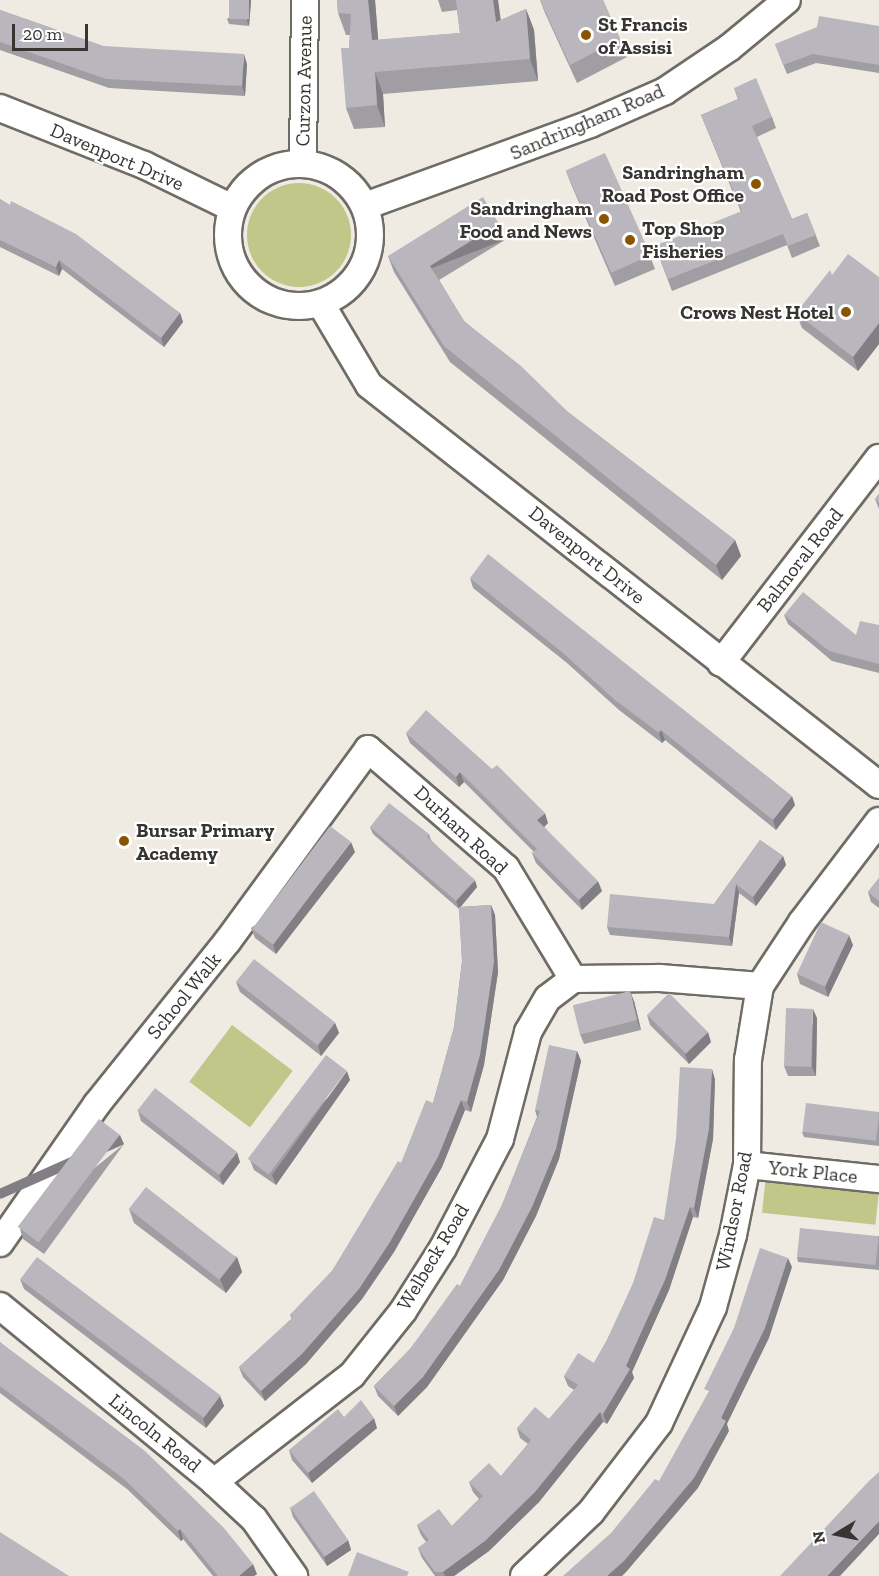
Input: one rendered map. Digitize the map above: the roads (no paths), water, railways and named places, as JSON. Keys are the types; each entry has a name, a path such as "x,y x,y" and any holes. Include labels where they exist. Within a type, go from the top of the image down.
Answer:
{"street":[{"name":"Curzon Avenue","path":"303,163 304,0"},
{"name":"Sandringham Road","path":"365,206 590,124 665,91 729,48 788,0"},
{"name":"Davenport Drive","path":"0,108 144,165 232,208"},
{"path":"303,163 340,176 365,206 371,229 369,253 359,275 342,293 321,304 298,307 276,303 255,292 240,275 230,254 228,231 232,208 244,189 261,174 281,165 303,163"},
{"name":"Davenport Drive","path":"321,304 369,385 721,663 879,784"},
{"name":"Balmoral Road","path":"721,663 879,458"},
{"name":"Durham Road","path":"368,749 506,868 573,979"},
{"name":"School Walk","path":"0,1243 97,1104 227,942 368,749"},
{"name":"Windsor Road","path":"524,1576 591,1512 659,1423 713,1306 747,1165 748,1060 760,987 802,922 879,821"},
{"path":"573,979 640,977 760,987"},
{"name":"Welbeck Road","path":"214,1482 352,1375 403,1311 443,1248 500,1139 528,1032 548,998 573,979"},
{"name":"York Place","path":"747,1165 879,1179"},
{"name":"Lincoln Road","path":"0,1306 214,1482 254,1519 294,1576"}],"place":[{"name":"St Francis of Assisi","path":"586,35"},
{"name":"Sandringham Road Post Office","path":"756,184"},
{"name":"Sandringham Food and News","path":"604,219"},
{"name":"Top Shop Fisheries","path":"630,240"},
{"name":"Crows Nest Hotel","path":"846,312"},
{"name":"Bursar Primary Academy","path":"124,841"}]}
